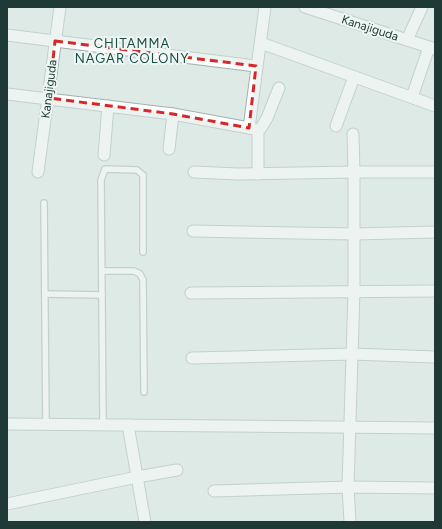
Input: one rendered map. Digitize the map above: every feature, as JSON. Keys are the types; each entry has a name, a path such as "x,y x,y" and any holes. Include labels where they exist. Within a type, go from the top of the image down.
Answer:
{"street":[{"name":"Kanajiguda","path":"38,172 60,7"},
{"path":"258,174 254,129 256,66 261,43 265,7"},
{"name":"Kanajiguda","path":"305,7 432,48"},
{"path":"407,40 422,7"},
{"path":"7,35 256,66"},
{"path":"261,43 435,106"},
{"path":"412,97 432,48"},
{"path":"336,126 354,77"},
{"path":"7,94 173,114 254,129 261,128 267,118 279,88"},
{"path":"104,154 108,106"},
{"path":"169,149 173,114"},
{"path":"350,522 348,487 354,291 353,134"},
{"path":"194,172 258,174 435,172"},
{"path":"194,231 354,234 435,232"},
{"path":"191,293 435,291"},
{"path":"192,358 352,354 435,358"},
{"path":"7,424 350,426 435,428"},
{"path":"128,425 145,522"},
{"path":"7,504 177,470"},
{"path":"214,491 348,487 435,488"}],"lane":[{"path":"103,425 101,180 105,169 137,170 143,175 143,252"},
{"path":"44,202 46,425"},
{"path":"102,271 134,271 140,274 143,280 144,392"},
{"path":"45,294 102,295"}],"highlighted area":[{"path":"55,41 256,66 249,128 173,114 49,98"}],"district":[{"name":"CHITAMMA NAGAR COLONY","path":"132,50"}]}
